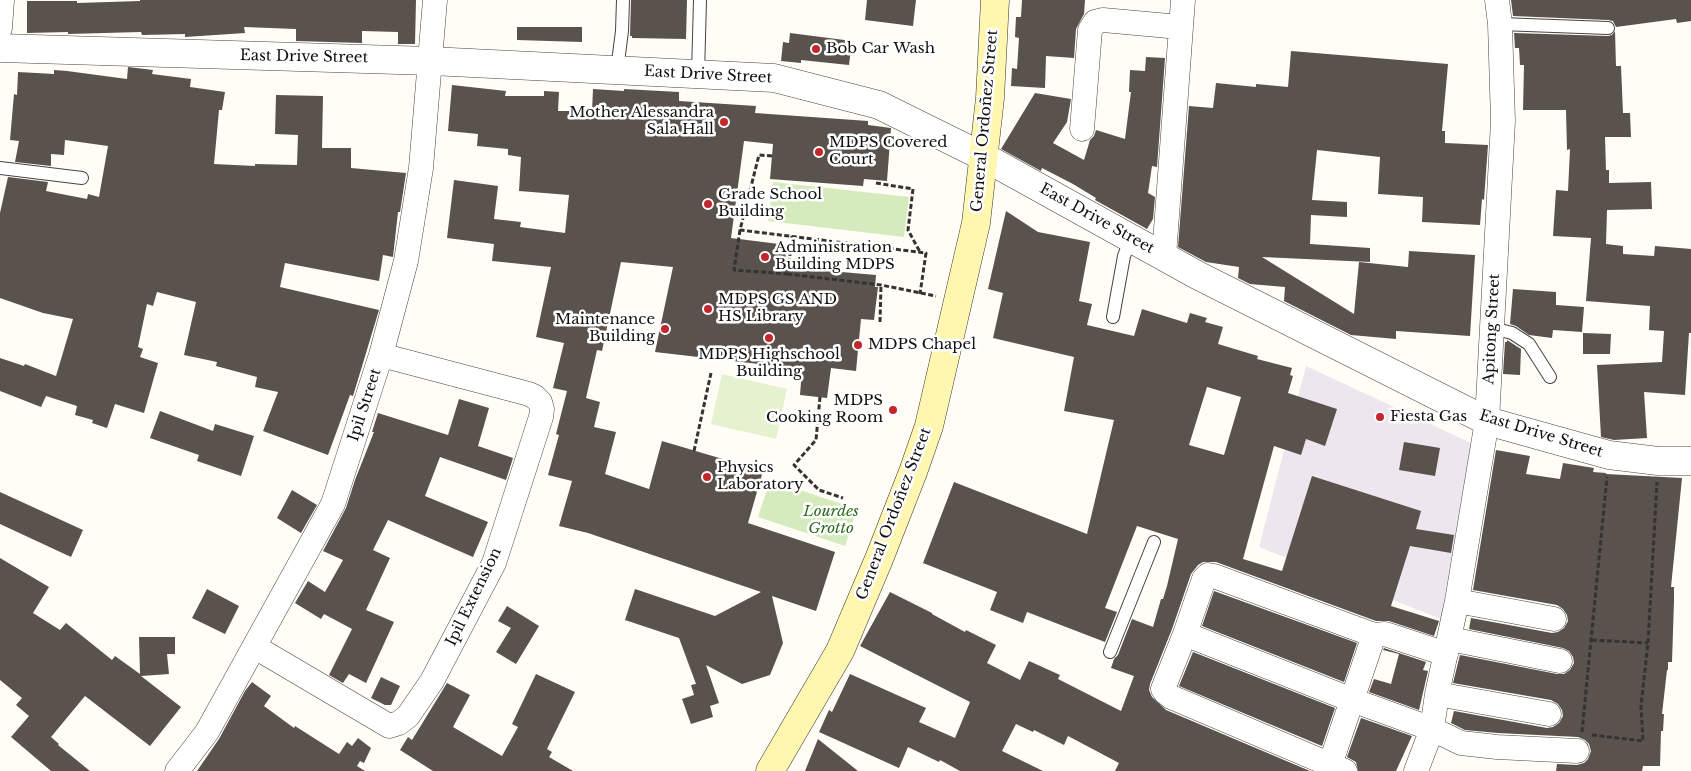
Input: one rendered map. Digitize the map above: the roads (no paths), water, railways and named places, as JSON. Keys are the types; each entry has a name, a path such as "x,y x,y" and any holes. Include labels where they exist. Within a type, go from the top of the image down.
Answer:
{"main road":[{"name":"General Ordoñez Street","path":"770,771 840,651 879,559 929,426 974,232 990,98 995,0"}],"street":[{"path":"0,28 2,0"},
{"name":"Ipil Street","path":"177,771 207,732 333,504 381,355 406,261 421,168 435,0"},
{"path":"1164,256 1182,0"},
{"name":"Apitong Street","path":"1416,771 1432,729 1437,694 1457,602 1487,421 1503,121 1500,24 1497,0"},
{"path":"1082,129 1090,30 1095,22 1103,20 1180,27"},
{"name":"East Drive Street","path":"0,48 431,61 774,78 879,105 984,157 1197,275 1487,421 1609,454 1658,461 1691,461"},
{"name":"Ipil Extension","path":"255,647 389,726 399,723 408,716 432,681 494,564 541,417 542,409 540,402 529,394 381,355"},
{"path":"1374,636 1352,700 1338,768 1171,697 1166,694 1164,689 1204,579 1208,575 1374,636 1385,634 1448,646 1560,661"},
{"path":"1457,602 1554,619"},
{"path":"1185,634 1352,700 1432,729 1461,743 1497,747 1579,742"},
{"path":"1437,694 1549,714"}],"lane":[{"path":"617,70 622,31 622,0"},
{"path":"698,74 700,0"},
{"path":"1500,24 1608,28"},
{"path":"0,168 82,178"},
{"path":"1114,317 1124,256 1131,238"},
{"path":"1492,328 1512,334 1529,344 1550,377"},
{"path":"1110,652 1154,542"}],"place":[{"name":"Bob Car Wash","path":"816,49"},
{"name":"Mother Alessandra Sala Hall","path":"724,122"},
{"name":"MDPS Covered Court","path":"819,152"},
{"name":"Grade School Building","path":"708,204"},
{"name":"Administration Building MDPS","path":"765,257"},
{"name":"MDPS GS AND HS Library","path":"708,309"},
{"name":"Maintenance Building","path":"665,329"},
{"name":"MDPS Highschool Building","path":"769,338"},
{"name":"MDPS Chapel","path":"858,345"},
{"name":"MDPS Cooking Room","path":"893,410"},
{"name":"Fiesta Gas","path":"1380,417"},
{"name":"Physics Laboratory","path":"707,477"}],"park label":[{"name":"Lourdes Grotto","path":"831,520"}]}
